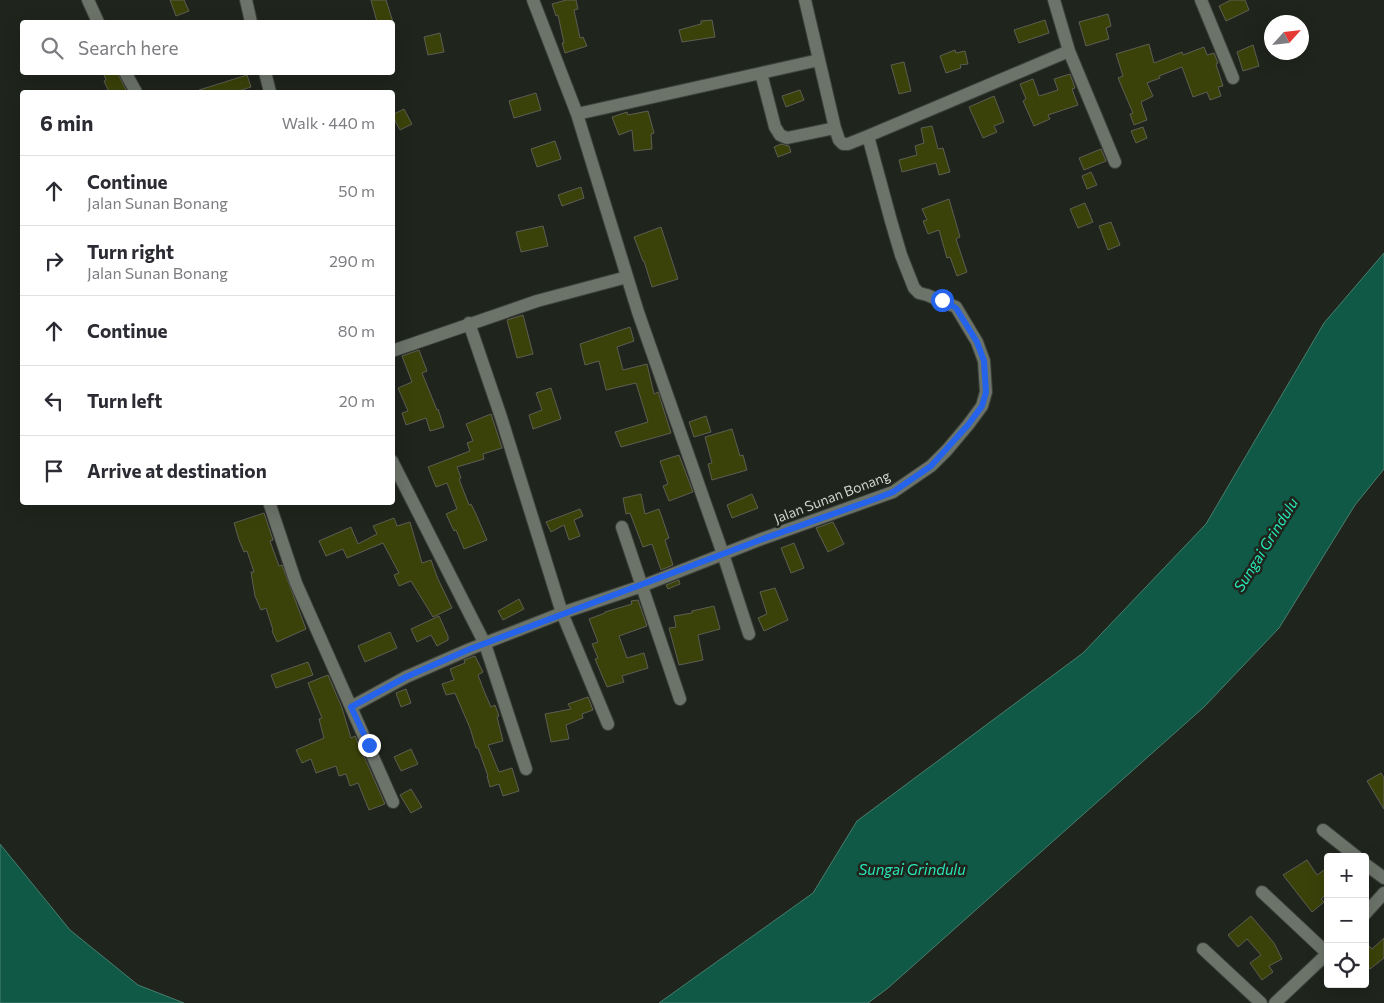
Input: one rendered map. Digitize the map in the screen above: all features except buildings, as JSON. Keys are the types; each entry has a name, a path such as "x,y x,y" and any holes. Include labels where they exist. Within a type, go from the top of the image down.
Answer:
{"street":[{"path":"88,0 97,20"},
{"path":"246,0 251,20"},
{"path":"533,0 577,114 627,277 749,634"},
{"path":"805,0 835,128 839,140 843,144 848,144 868,136 1069,51"},
{"path":"1201,0 1233,78"},
{"path":"1057,1 1069,51 1115,162"},
{"path":"577,114 819,60"},
{"path":"761,73 775,127 780,135 787,138 835,128"},
{"path":"127,75 135,90"},
{"path":"266,75 270,90"},
{"name":"Jalan Sunan Bonang","path":"351,707 406,677 562,613 642,586 723,554 893,492 931,466 968,425 982,406 986,392 984,361 977,342 956,308 919,293 914,288 890,221 868,136"},
{"path":"395,350 537,301 627,277"},
{"path":"469,323 502,416 562,613 608,724"},
{"path":"395,467 485,644 526,769"},
{"path":"269,505 296,583 393,802"},
{"path":"622,528 680,699"},
{"path":"1323,830 1352,853"},
{"path":"1369,867 1384,878"},
{"path":"1262,892 1324,949"},
{"path":"1369,909 1384,892"},
{"path":"1203,948 1261,1003"},
{"path":"1275,1003 1324,957"}],"water":[{"name":"Sungai Grindulu","path":"1384,253 1384,469 1355,505 1279,628 1204,707 888,988 868,1003 659,1003 813,893 857,821 1083,653 1206,524 1324,323"},
{"path":"0,844 70,930 138,985 184,1003 0,1003"}],"route":[{"path":"369,745 351,707 406,677 470,649 562,613 642,586 760,540 893,492 931,466 968,425 982,406 986,392 984,361 977,342 956,308 942,300"}]}
